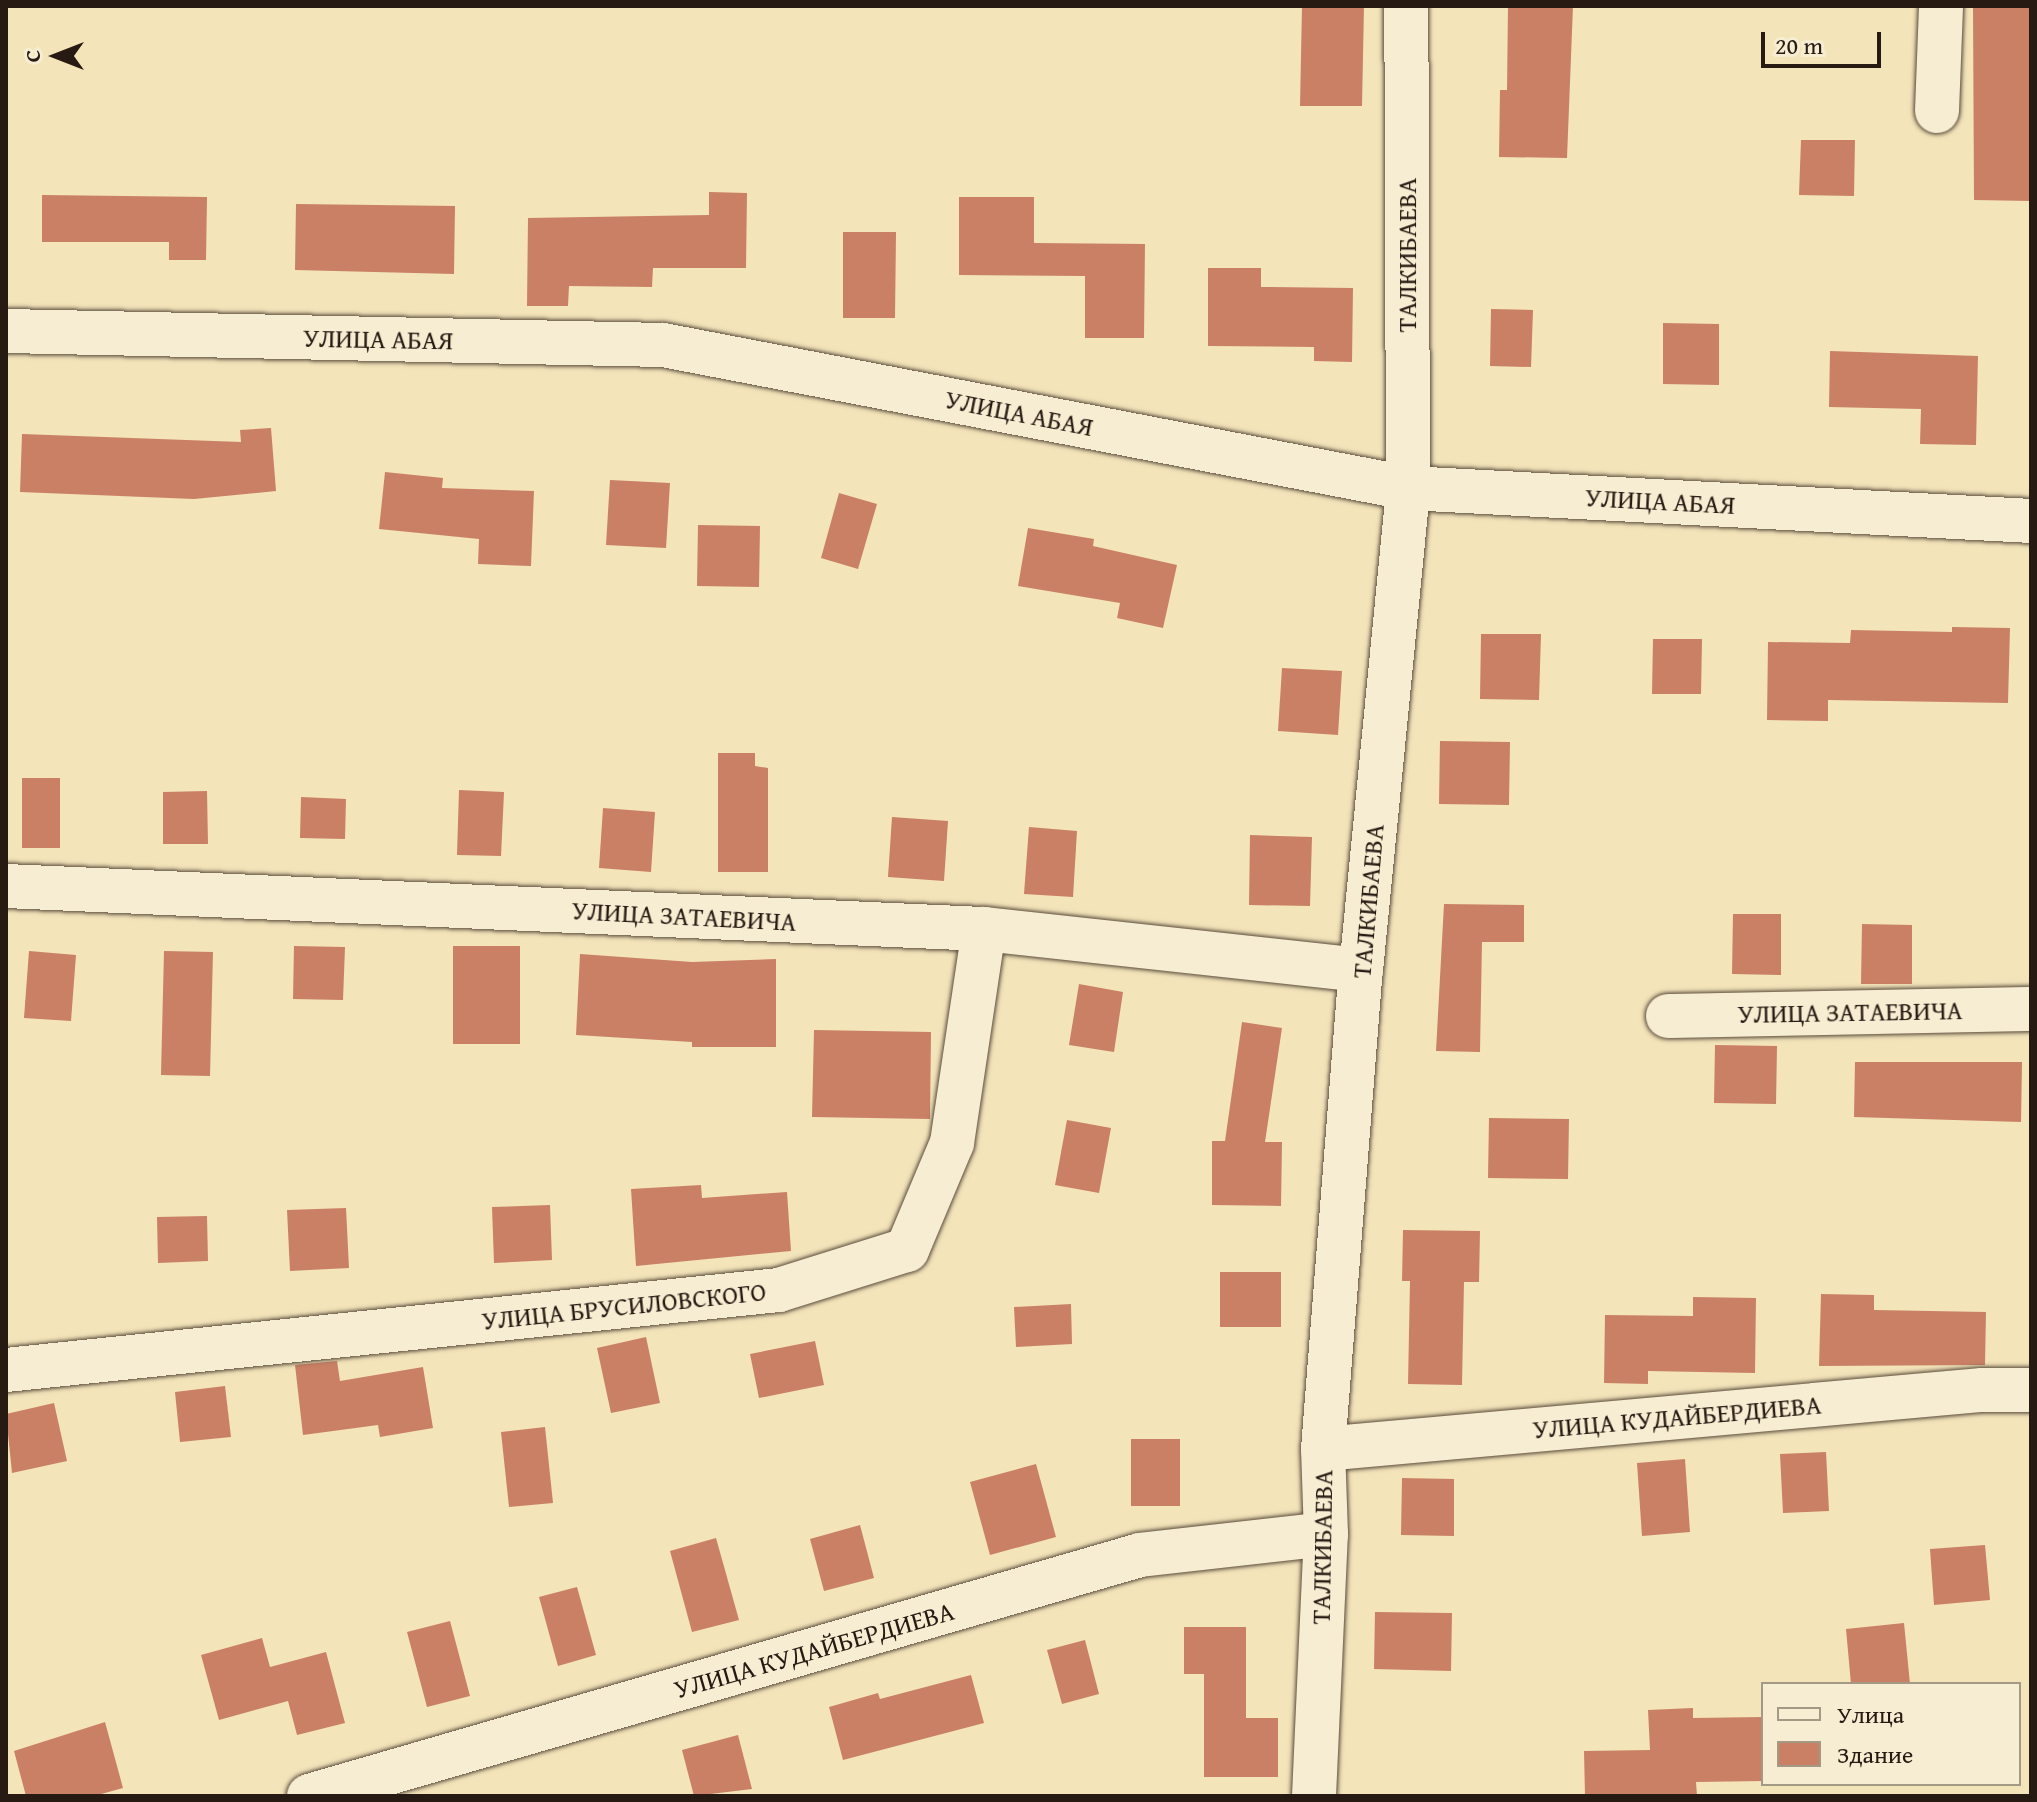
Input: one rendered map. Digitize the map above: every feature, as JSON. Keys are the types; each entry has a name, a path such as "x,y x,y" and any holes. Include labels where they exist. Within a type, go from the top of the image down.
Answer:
{"street":[{"name":"ТАЛКИБАЕВА","path":"1314,1796 1326,1534 1323,1449 1361,970 1408,488 1406,6"},
{"path":"1937,111 1941,6"},
{"name":"УЛИЦА АБАЯ","path":"6,331 663,345 1408,488 2031,521"},
{"name":"УЛИЦА ЗАТАЕВИЧА","path":"6,886 984,929 1361,970"},
{"name":"УЛИЦА БРУСИЛОВСКОГО","path":"6,1370 779,1290 907,1250 952,1143 984,929"},
{"name":"УЛИЦА ЗАТАЕВИЧА","path":"1668,1016 2031,1009"},
{"name":"УЛИЦА КУДАЙБЕРДИЕВА","path":"1323,1449 1982,1390 2031,1390"},
{"name":"УЛИЦА КУДАЙБЕРДИЕВА","path":"309,1796 1140,1555 1326,1534"}],"building":[{"path":"1302,6 1364,6 1362,106 1300,106"},
{"path":"1508,6 1573,6 1567,158 1499,157 1500,90 1507,90"},
{"path":"1973,6 2030,6 2030,201 1974,200"},
{"path":"1801,140 1855,140 1854,196 1799,195"},
{"path":"709,192 747,193 746,268 653,268 652,287 569,286 568,306 527,306 528,218 709,215"},
{"path":"42,195 207,197 206,260 169,260 169,242 42,242"},
{"path":"959,197 1034,197 1034,243 1145,244 1144,338 1085,338 1085,276 959,275"},
{"path":"296,204 455,206 454,274 295,270"},
{"path":"843,232 896,232 895,318 843,318"},
{"path":"1208,268 1261,268 1261,287 1353,288 1352,362 1314,361 1314,347 1208,346"},
{"path":"1491,309 1533,310 1531,367 1490,366"},
{"path":"1663,323 1719,324 1719,385 1663,384"},
{"path":"1830,351 1978,356 1976,445 1920,444 1921,409 1829,407"},
{"path":"271,428 276,491 194,499 20,492 22,434 241,442 240,430"},
{"path":"385,472 443,478 442,488 534,491 531,566 478,564 479,539 379,529"},
{"path":"610,480 670,483 666,548 606,545"},
{"path":"839,493 877,504 858,569 821,558"},
{"path":"698,525 760,526 759,587 697,586"},
{"path":"1028,528 1094,539 1093,546 1177,565 1163,628 1117,618 1120,603 1018,586"},
{"path":"1952,627 2010,628 2008,703 1828,700 1828,721 1767,720 1768,642 1850,643 1851,630 1952,632"},
{"path":"1481,634 1541,634 1539,700 1480,699"},
{"path":"1653,639 1702,639 1701,694 1652,694"},
{"path":"1282,668 1342,671 1338,735 1278,731"},
{"path":"1440,741 1510,742 1509,805 1439,804"},
{"path":"718,753 755,753 755,766 768,768 768,872 718,872"},
{"path":"22,778 60,778 60,848 22,848"},
{"path":"459,790 504,792 501,856 457,855"},
{"path":"207,791 208,844 163,844 163,792"},
{"path":"301,797 346,799 345,839 300,838"},
{"path":"603,808 655,812 651,872 599,868"},
{"path":"892,817 948,821 944,881 888,877"},
{"path":"1029,827 1077,831 1073,897 1024,894"},
{"path":"1250,835 1312,837 1310,906 1249,905"},
{"path":"1444,904 1524,905 1524,942 1482,942 1480,1052 1436,1051"},
{"path":"1733,914 1781,914 1781,975 1732,974"},
{"path":"1862,924 1912,925 1912,984 1861,984"},
{"path":"294,946 345,947 343,1000 293,999"},
{"path":"453,946 520,946 520,1044 453,1044"},
{"path":"29,951 76,955 71,1021 24,1018"},
{"path":"164,951 213,952 210,1076 161,1075"},
{"path":"580,954 692,962 776,959 776,1047 692,1047 692,1042 576,1035"},
{"path":"1079,984 1123,992 1114,1052 1069,1045"},
{"path":"1242,1022 1282,1028 1265,1142 1282,1142 1281,1206 1212,1205 1212,1141 1225,1141"},
{"path":"814,1030 931,1032 930,1119 812,1117"},
{"path":"1715,1045 1777,1046 1776,1104 1714,1103"},
{"path":"1855,1062 2022,1062 2021,1122 1854,1117"},
{"path":"1489,1118 1569,1119 1568,1179 1488,1178"},
{"path":"1067,1120 1111,1128 1099,1193 1055,1185"},
{"path":"701,1185 702,1198 787,1192 791,1251 636,1266 631,1189"},
{"path":"550,1205 552,1260 494,1263 492,1207"},
{"path":"346,1208 349,1268 290,1271 287,1210"},
{"path":"207,1216 208,1261 158,1263 157,1217"},
{"path":"1403,1230 1480,1231 1479,1282 1464,1282 1462,1385 1408,1384 1410,1281 1402,1281"},
{"path":"1220,1272 1281,1272 1281,1327 1220,1327"},
{"path":"1821,1294 1874,1295 1874,1310 1986,1312 1985,1365 1819,1366"},
{"path":"1693,1297 1756,1298 1755,1373 1648,1371 1648,1384 1604,1383 1605,1315 1693,1316"},
{"path":"1071,1304 1072,1344 1016,1347 1014,1307"},
{"path":"646,1337 660,1403 611,1413 597,1348"},
{"path":"815,1341 824,1385 759,1398 750,1354"},
{"path":"337,1361 340,1381 423,1367 433,1428 380,1437 378,1425 303,1435 295,1365"},
{"path":"225,1386 231,1437 180,1442 175,1392"},
{"path":"54,1403 67,1461 12,1473 6,1414"},
{"path":"545,1427 553,1503 509,1507 501,1432"},
{"path":"1131,1439 1180,1439 1180,1506 1131,1506"},
{"path":"1826,1452 1829,1511 1783,1513 1780,1454"},
{"path":"1685,1459 1690,1532 1642,1536 1637,1463"},
{"path":"1036,1464 1056,1537 990,1555 970,1482"},
{"path":"1402,1478 1454,1479 1454,1536 1401,1535"},
{"path":"860,1525 874,1578 824,1591 810,1539"},
{"path":"716,1538 739,1620 692,1632 670,1551"},
{"path":"1985,1545 1990,1600 1934,1605 1930,1549"},
{"path":"577,1587 596,1655 558,1666 539,1597"},
{"path":"1375,1612 1452,1613 1451,1671 1374,1669"},
{"path":"450,1621 470,1696 427,1707 407,1632"},
{"path":"1904,1623 1910,1682 1851,1682 1846,1629"},
{"path":"1184,1627 1246,1627 1246,1718 1278,1718 1278,1777 1204,1777 1204,1674 1184,1674"},
{"path":"262,1638 270,1667 326,1652 345,1723 297,1735 288,1701 219,1720 201,1655"},
{"path":"1085,1640 1099,1694 1062,1704 1047,1650"},
{"path":"971,1675 984,1723 843,1760 829,1707 878,1693 880,1699"},
{"path":"1693,1708 1693,1718 1761,1717 1761,1781 1696,1782 1697,1796 1585,1796 1584,1751 1650,1750 1648,1710"},
{"path":"105,1722 123,1788 94,1796 26,1796 14,1751"},
{"path":"738,1735 752,1789 694,1796 682,1750"}]}
